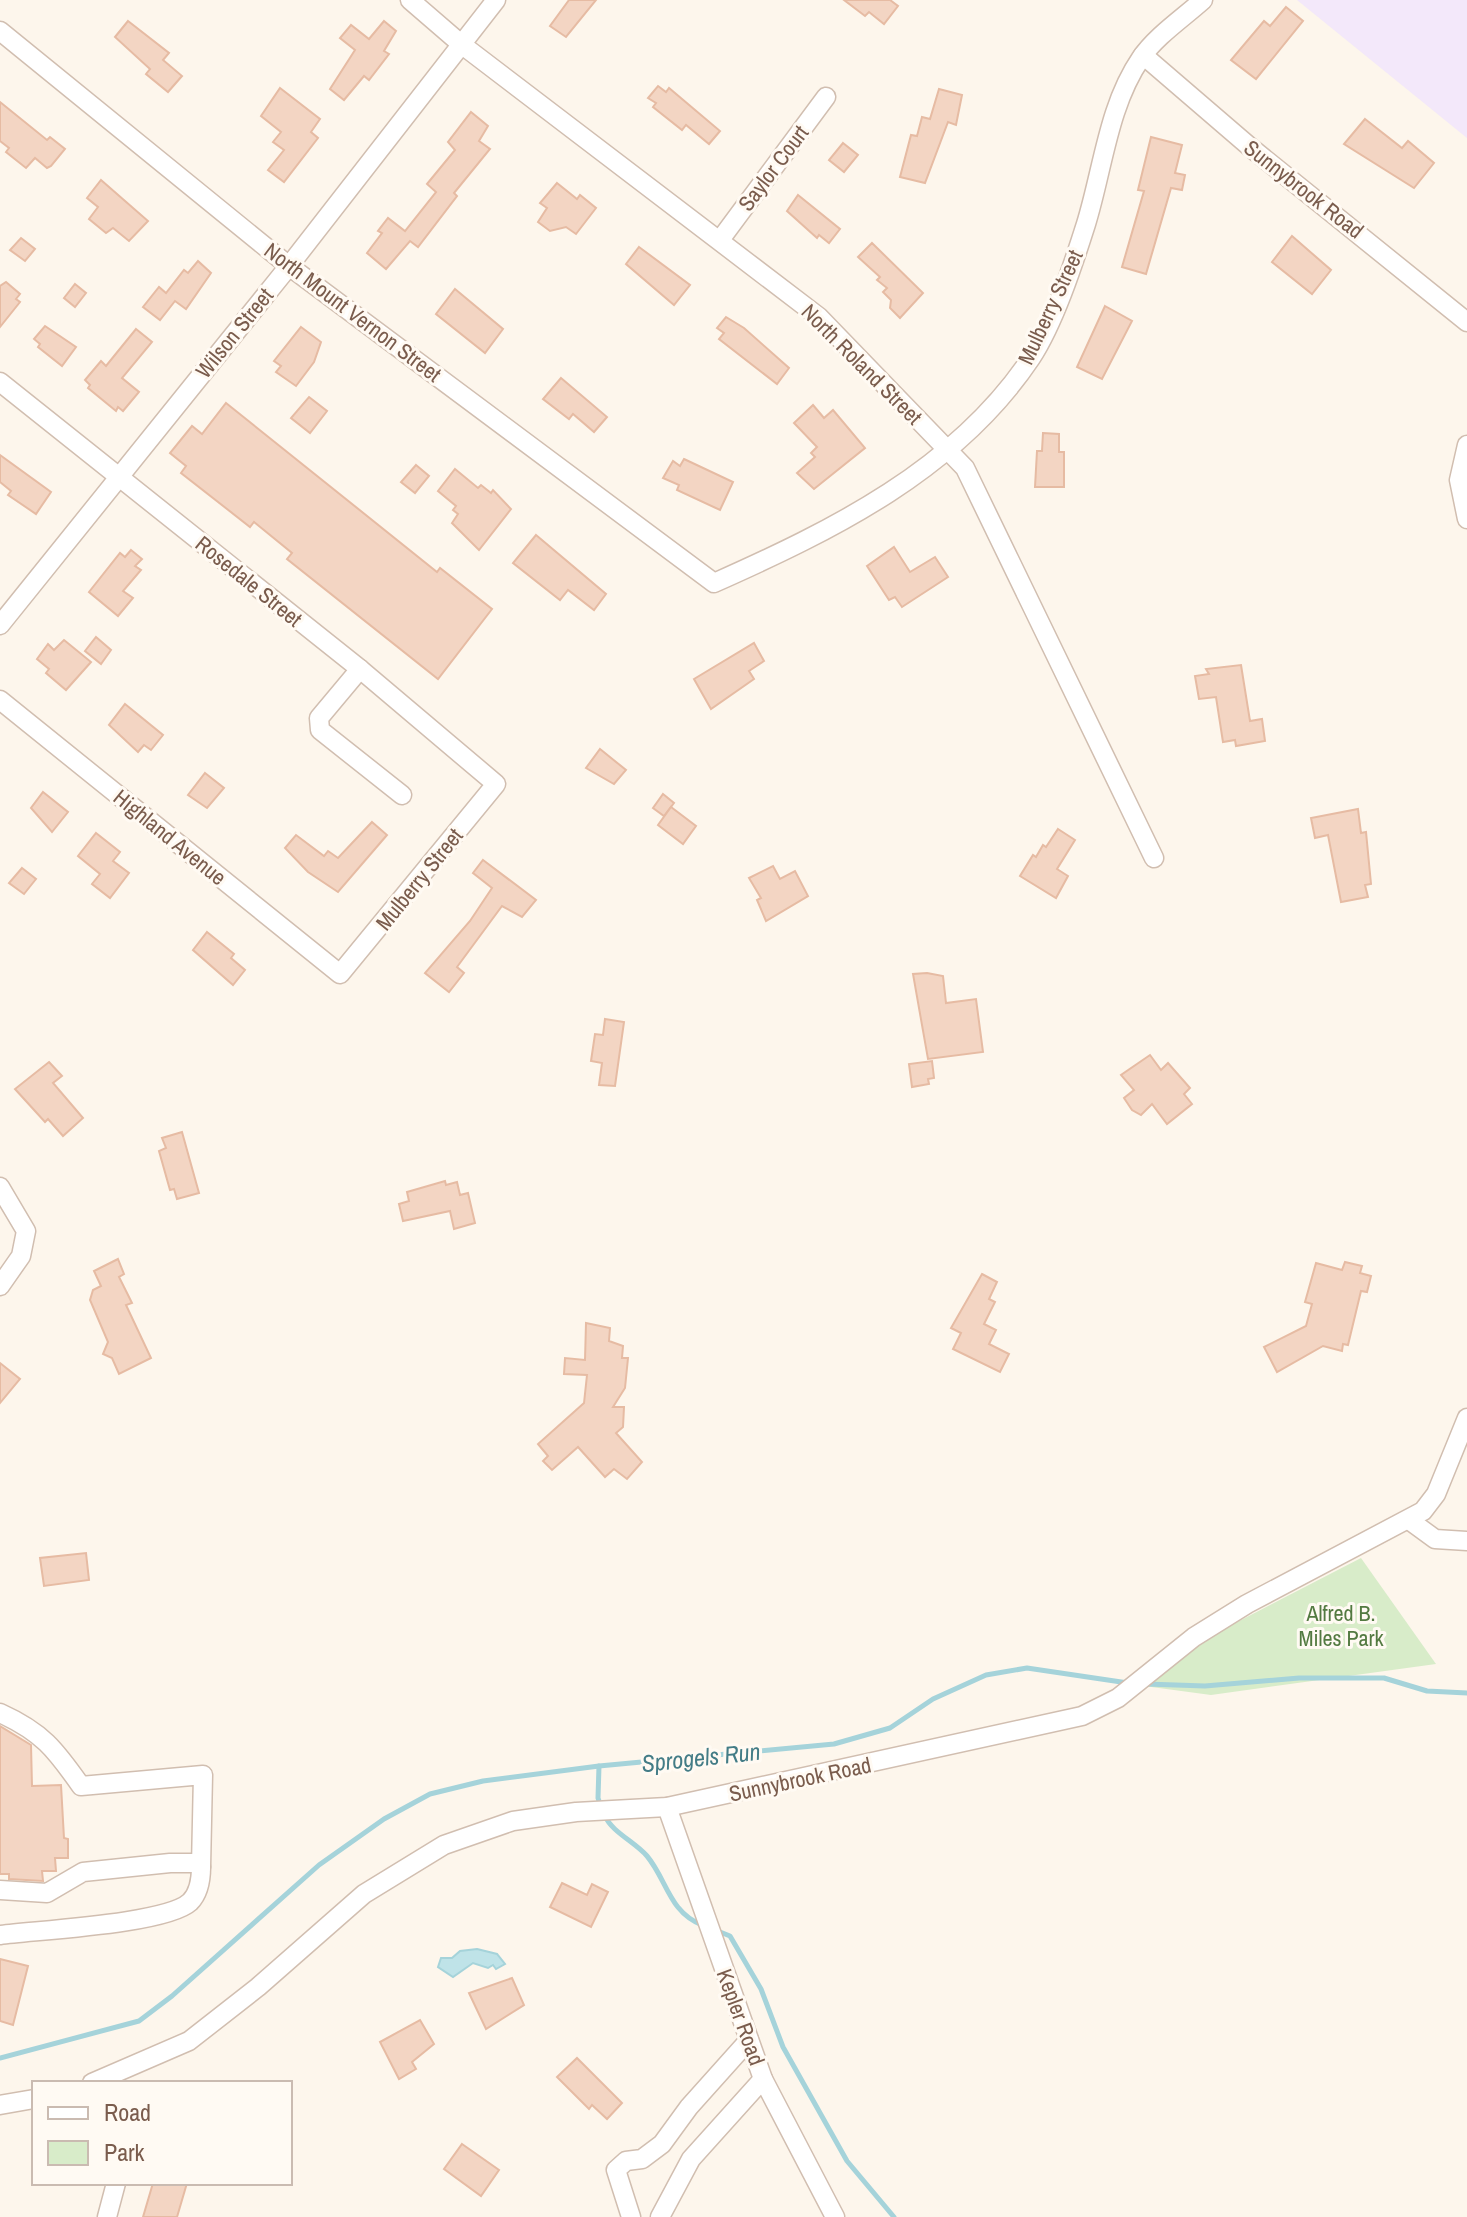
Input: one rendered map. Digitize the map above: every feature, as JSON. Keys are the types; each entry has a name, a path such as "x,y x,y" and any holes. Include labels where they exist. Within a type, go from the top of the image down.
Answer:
{"street":[{"name":"North Roland Street","path":"410,0 461,44 819,317 965,468 1154,858"},
{"name":"Wilson Street","path":"0,625 289,266 496,0"},
{"name":"Mulberry Street","path":"714,583 831,530 896,490 999,400 1032,356 1086,225 1122,90 1143,55 1203,0"},
{"name":"North Mount Vernon Street","path":"0,31 289,266 714,583"},
{"name":"Sunnybrook Road","path":"1143,55 1250,147 1467,322"},
{"name":"Saylor Court","path":"720,240 826,97"},
{"name":"Rosedale Street","path":"0,382 360,669 496,784"},
{"path":"1467,445 1459,480 1467,519"},
{"path":"360,669 319,718 320,730 402,795"},
{"name":"Highland Avenue","path":"0,700 340,974"},
{"name":"Mulberry Street","path":"340,974 496,784"},
{"path":"0,1187 26,1231 21,1256 0,1286"},
{"name":"Sunnybrook Road","path":"97,2081 189,2041 258,1987 364,1894 444,1845 513,1821 667,1807 1091,1713 1118,1698 1194,1637 1260,1597 1409,1520 1427,1507 1436,1494 1467,1418"},
{"path":"1409,1520 1435,1539 1467,1541"},
{"path":"0,1713 33,1728 56,1749 81,1786 203,1775 201,1880 192,1900 172,1912 0,1935"},
{"name":"Kepler Road","path":"667,1807 763,2079 835,2217"},
{"path":"0,1890 39,1893 60,1887 83,1872 170,1863 195,1863 201,1867"},
{"path":"39,1893 41,1930"},
{"path":"631,2217 616,2170 626,2161 642,2159 662,2144 689,2107 749,2040"},
{"path":"660,2217 691,2159 763,2079"},
{"path":"0,2105 32,2099"},
{"path":"107,2217 115,2185"}],"shaded area":[{"path":"1297,0 1467,0 1467,138"}],"green space":[{"name":"Alfred B. Miles Park","path":"1361,1558 1436,1664 1211,1695 1144,1686 1218,1632"}],"water":[{"path":"477,1949 497,1954 505,1964 496,1969 493,1965 488,1968 473,1963 453,1977 438,1967 441,1958 452,1958 460,1951"}],"building":[{"path":"569,0 596,0 566,37 550,26"},
{"path":"844,0 890,0 898,6 884,24 869,12 865,16"},
{"path":"1286,7 1303,21 1256,79 1231,60 1264,21 1270,26"},
{"path":"128,21 169,53 163,60 182,76 168,92 146,74 150,69 115,37"},
{"path":"384,21 396,31 384,51 389,54 369,80 364,76 344,100 330,89 355,50 340,38 351,25 369,39"},
{"path":"658,86 666,92 669,88 720,131 709,144 686,125 682,130 653,107 656,103 648,98"},
{"path":"280,88 320,119 311,132 318,138 284,182 268,170 284,150 273,142 281,132 261,116"},
{"path":"939,89 962,95 956,125 948,122 925,183 900,177 911,135 917,136 922,117 930,119"},
{"path":"0,102 47,140 50,137 65,149 51,166 47,168 35,158 26,168 6,152 9,148 0,141"},
{"path":"471,112 488,126 479,141 490,149 454,193 457,196 418,247 410,241 386,269 367,253 382,233 378,231 388,218 405,231 436,192 427,184 455,150 448,142"},
{"path":"1365,119 1402,148 1408,141 1434,163 1414,188 1344,144"},
{"path":"1151,137 1182,145 1175,173 1185,175 1182,190 1171,188 1146,274 1122,267 1144,191 1138,190"},
{"path":"843,143 858,155 844,172 829,160"},
{"path":"101,180 148,221 129,241 113,228 106,233 89,219 98,207 87,198"},
{"path":"557,183 577,199 580,195 596,208 576,234 566,227 550,231 538,222 547,208 540,203"},
{"path":"798,195 840,229 829,243 819,235 817,238 787,211"},
{"path":"1292,236 1331,270 1312,294 1272,262"},
{"path":"21,238 35,249 25,261 10,250"},
{"path":"872,243 923,293 900,318 890,308 891,300 883,292 887,288 877,280 880,277 858,257"},
{"path":"639,247 690,285 674,305 626,264"},
{"path":"198,261 211,273 186,309 175,301 160,320 143,307 159,287 166,293 184,270 188,273"},
{"path":"6,282 20,294 16,299 20,302 0,327 0,286"},
{"path":"75,284 86,293 75,307 64,298"},
{"path":"455,289 503,329 485,353 436,314"},
{"path":"1105,306 1132,321 1102,379 1077,367"},
{"path":"726,317 744,328 789,368 777,384 719,339 724,333 717,328"},
{"path":"45,326 76,347 62,366 38,347 40,344 34,339"},
{"path":"301,327 321,342 314,362 296,386 276,372 281,366 274,361"},
{"path":"136,329 152,342 122,378 139,392 123,411 118,407 116,411 88,388 90,385 85,380 101,361 106,366"},
{"path":"561,378 607,417 594,432 573,414 569,419 543,399"},
{"path":"309,397 327,411 310,433 291,418"},
{"path":"226,403 437,572 440,568 492,609 438,679 287,559 292,553 254,522 250,527 181,473 186,466 170,453 192,426 202,434"},
{"path":"813,405 824,418 833,410 865,448 814,489 797,473 815,457 811,453 817,447 794,423"},
{"path":"1043,433 1059,434 1059,452 1064,452 1064,487 1035,487 1037,451 1042,451"},
{"path":"0,455 51,492 36,514 8,495 11,491 0,482"},
{"path":"684,459 733,482 720,510 677,490 679,485 663,478 673,461 680,466"},
{"path":"416,465 429,476 415,493 401,482"},
{"path":"455,469 478,488 481,485 491,493 493,490 511,509 479,550 452,523 458,514 453,510 456,506 438,491"},
{"path":"536,535 606,594 594,610 568,590 560,600 513,563"},
{"path":"894,547 910,572 935,557 948,577 902,607 895,597 889,600 867,566"},
{"path":"131,550 142,559 135,566 141,570 123,591 133,598 118,616 89,592 120,553 125,557"},
{"path":"96,637 111,650 101,664 85,651"},
{"path":"64,640 91,662 66,690 46,673 49,669 37,659 48,644 54,650"},
{"path":"754,643 764,661 749,671 754,679 711,709 694,679"},
{"path":"1241,665 1250,721 1262,719 1265,741 1236,746 1235,740 1223,742 1216,697 1199,699 1195,676 1209,674 1206,669"},
{"path":"125,704 163,735 151,750 144,745 138,752 109,725"},
{"path":"600,749 626,770 614,784 586,768"},
{"path":"205,773 224,788 207,808 188,795"},
{"path":"43,792 68,812 52,832 31,808"},
{"path":"663,794 674,803 664,816 653,808"},
{"path":"671,807 696,826 683,844 658,825"},
{"path":"1358,809 1361,833 1366,832 1371,884 1365,885 1368,897 1341,902 1328,835 1315,838 1311,818"},
{"path":"372,822 387,835 338,892 308,872 285,848 296,835 324,856 328,851 338,858"},
{"path":"1058,829 1075,840 1057,869 1068,876 1056,898 1020,876 1033,855 1036,857 1043,845 1046,847"},
{"path":"96,833 120,852 113,861 129,873 110,898 92,884 100,874 78,856"},
{"path":"483,860 536,900 522,917 502,906 457,967 464,973 449,992 425,973 470,921 492,888 473,873"},
{"path":"773,866 780,879 795,871 808,896 766,921 757,900 761,898 749,878"},
{"path":"22,868 36,879 24,894 9,883"},
{"path":"207,932 234,954 231,958 245,970 233,985 193,950"},
{"path":"913,974 943,976 946,1003 976,999 983,1052 928,1059"},
{"path":"605,1019 624,1022 615,1086 599,1085 602,1063 591,1061 595,1034 603,1035"},
{"path":"1150,1055 1161,1070 1168,1063 1190,1088 1184,1094 1192,1104 1167,1124 1152,1104 1141,1115 1132,1110 1124,1098 1134,1090 1121,1075"},
{"path":"932,1061 934,1078 928,1079 929,1084 912,1087 909,1064"},
{"path":"49,1062 62,1076 53,1083 83,1118 63,1136 48,1119 45,1122 15,1089"},
{"path":"182,1132 199,1193 177,1199 174,1189 170,1190 159,1151 166,1148 162,1138"},
{"path":"445,1181 446,1185 457,1182 460,1195 468,1193 475,1223 454,1229 450,1211 403,1221 399,1204 409,1201 407,1192"},
{"path":"118,1259 124,1274 119,1277 132,1303 126,1305 151,1358 119,1374 112,1358 103,1354 108,1342 90,1300 93,1290 101,1286 94,1271"},
{"path":"1345,1262 1362,1266 1360,1273 1371,1276 1367,1292 1361,1291 1348,1345 1343,1344 1342,1351 1323,1346 1277,1372 1264,1347 1306,1326 1312,1304 1305,1302 1316,1263 1342,1270"},
{"path":"982,1274 997,1282 989,1299 995,1302 984,1324 996,1330 989,1344 1009,1354 1000,1372 953,1349 961,1333 951,1328"},
{"path":"586,1323 610,1328 609,1341 623,1346 622,1358 628,1358 625,1388 613,1407 624,1407 623,1427 616,1433 642,1462 627,1479 614,1469 605,1477 578,1447 552,1470 543,1461 548,1456 538,1444 584,1403 587,1375 564,1374 565,1358 585,1360"},
{"path":"0,1363 20,1379 0,1403"},
{"path":"86,1553 89,1580 44,1586 40,1558"},
{"path":"0,1726 31,1745 32,1786 61,1785 68,1858 55,1858 56,1871 42,1871 43,1881 9,1879 9,1874 0,1874"},
{"path":"562,1883 587,1895 592,1884 608,1892 591,1927 550,1907"},
{"path":"0,1959 28,1966 13,2025 0,2021"},
{"path":"512,1978 524,2005 486,2029 469,1993"},
{"path":"420,2020 434,2044 412,2062 416,2069 399,2079 380,2042"},
{"path":"577,2058 622,2103 607,2119 592,2105 589,2109 557,2077"},
{"path":"462,2144 499,2170 481,2196 444,2169"},
{"path":"152,2185 186,2185 177,2217 143,2217"}],"waterway":[{"name":"Sprogels Run","path":"0,2058 139,2021 172,1996 319,1865 384,1819 430,1794 483,1781 599,1766 834,1744 890,1728 933,1699 986,1675 1027,1668 1128,1683"},
{"name":"Sprogels Run","path":"1146,1684 1205,1686 1299,1678 1384,1678 1427,1691 1467,1693"},
{"path":"599,1766 598,1798 601,1807"},
{"path":"605,1816 613,1827 647,1856 682,1912 702,1925"},
{"path":"715,1930 730,1936 761,1989 783,2047 847,2161 894,2217"}]}
